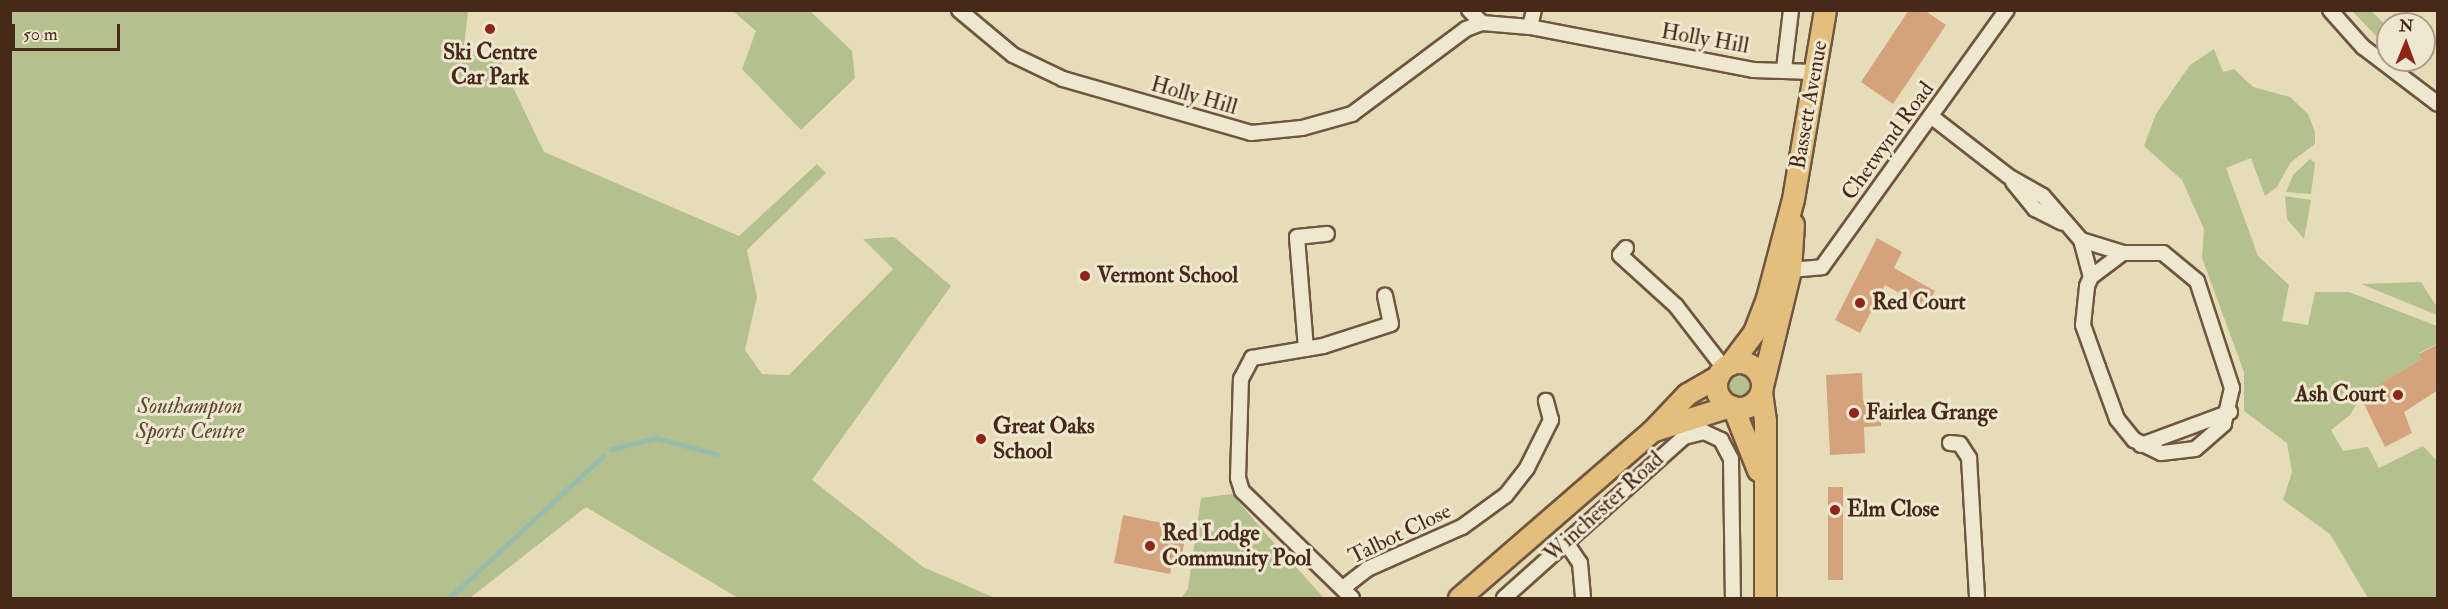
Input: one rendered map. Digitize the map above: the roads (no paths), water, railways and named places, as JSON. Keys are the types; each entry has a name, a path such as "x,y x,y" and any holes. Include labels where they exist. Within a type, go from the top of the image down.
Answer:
{"main road":[{"name":"Bassett Avenue","path":"1724,369 1761,316 1793,199 1825,10"},
{"name":"Bassett Avenue","path":"1765,598 1762,482 1765,420 1761,389 1790,270 1793,199"},
{"path":"1743,362 1755,369 1761,389 1747,406 1731,406 1719,397 1724,369 1743,362"},
{"name":"Winchester Road","path":"1459,598 1652,431 1687,394 1724,369"},
{"name":"Bassett Avenue","path":"1731,406 1762,482"},
{"name":"Winchester Road","path":"1652,431 1731,406"}],"street":[{"name":"Holly Hill","path":"959,10 1013,55 1064,79 1251,133 1311,126 1352,114 1466,29 1482,23 1530,27 1753,70 1784,69 1814,72"},
{"path":"1468,10 1482,23"},
{"path":"1530,27 1534,10"},
{"name":"Bassett Avenue","path":"1784,69 1791,10"},
{"name":"Chetwynd Road","path":"1790,270 1822,267 2007,10"},
{"path":"2330,10 2363,47 2438,104"},
{"path":"1932,117 2008,176 2043,196 2065,225 2081,240 2123,253 2163,254 2197,281 2230,377 2230,412 2220,430 2195,449 2162,453 2141,445 2117,419 2084,325 2091,277 2081,240"},
{"path":"1306,349 1297,237 1327,234"},
{"path":"2091,277 2123,253"},
{"path":"1619,255 1676,306 1724,369"},
{"path":"1348,593 1242,491 1238,478 1244,366 1265,353 1306,349 1391,324 1385,296"},
{"name":"Talbot Close","path":"1348,593 1367,568 1462,527 1506,495 1527,468 1551,420 1546,401"},
{"path":"2141,445 2230,412"},
{"name":"Winchester Road","path":"1504,598 1565,541 1684,437 1712,434 1728,448 1731,459 1733,598"},
{"path":"1950,443 1960,444 1969,458 1977,598"},
{"path":"1565,541 1580,563 1583,598"}],"waterway":[{"path":"611,449 656,438 717,454"},
{"path":"449,598 603,456"}],"place":[{"name":"Ski Centre Car Park","path":"490,29"},
{"name":"Vermont School","path":"1085,276"},
{"name":"Red Court","path":"1860,303"},
{"name":"Ash Court","path":"2398,395"},
{"name":"Fairlea Grange","path":"1854,413"},
{"name":"Great Oaks School","path":"981,439"},
{"name":"Elm Close","path":"1835,510"},
{"name":"Red Lodge Community Pool","path":"1150,546"}],"park label":[{"name":"Southampton Sports Centre","path":"190,419"}]}
